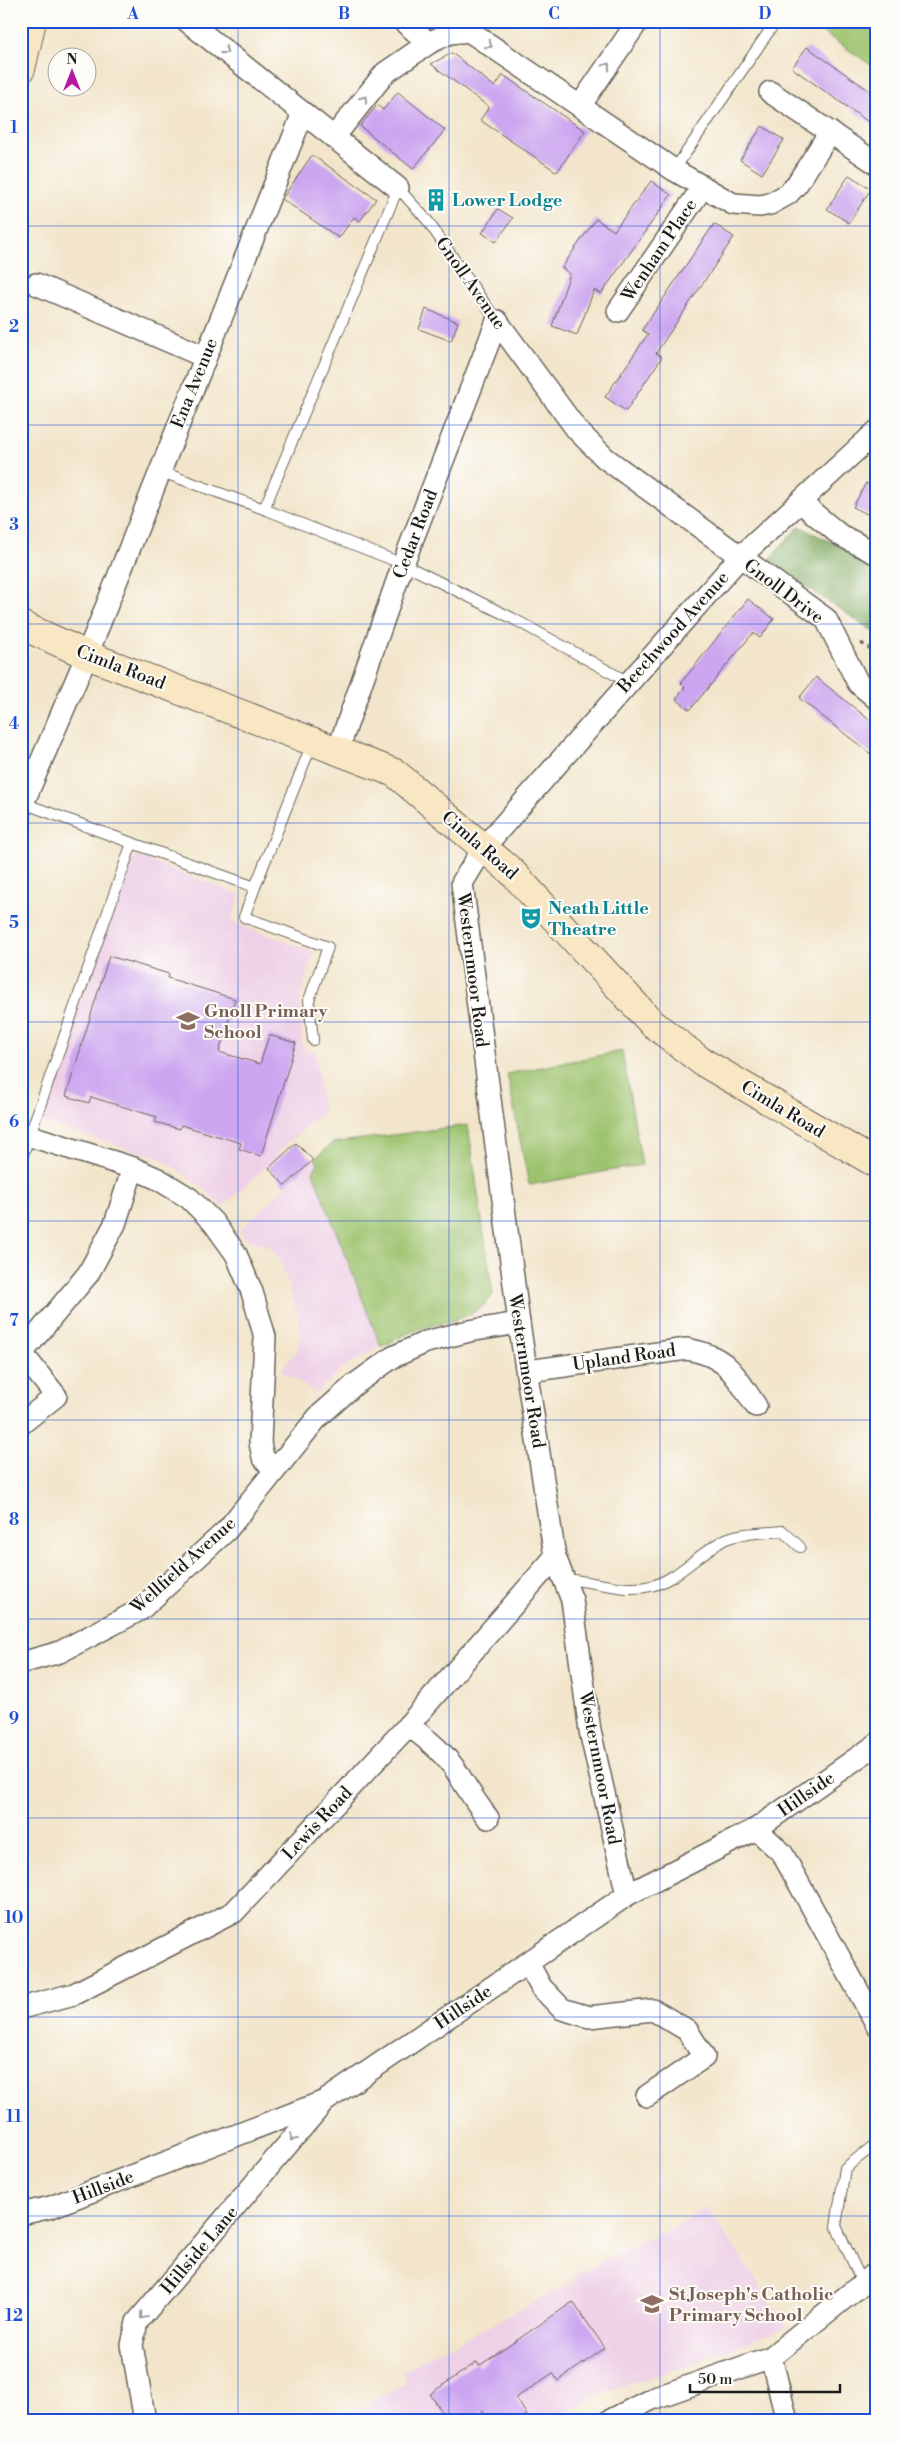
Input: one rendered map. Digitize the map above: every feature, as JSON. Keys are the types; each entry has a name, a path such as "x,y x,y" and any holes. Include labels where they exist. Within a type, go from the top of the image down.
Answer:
{"main road":[{"path":"21,69 32,21"},
{"name":"Cimla Road","path":"21,625 87,655 395,773 511,871 652,1023 701,1061 877,1164"}],"street":[{"name":"Gnoll Avenue","path":"187,21 398,188"},
{"path":"334,137 385,73 429,43 403,21"},
{"path":"580,106 638,21"},
{"name":"Wenham Place","path":"429,43 450,33 469,31 702,188 618,310"},
{"path":"770,92 877,164"},
{"name":"Ena Avenue","path":"22,805 87,655 204,357 303,113"},
{"path":"702,188 742,206 770,204 788,194 797,184 830,132"},
{"path":"36,284 204,357"},
{"name":"Gnoll Avenue","path":"497,320 577,430 605,458 739,558"},
{"name":"Cedar Road","path":"338,750 403,564 497,320"},
{"name":"Beechwood Avenue","path":"484,847 739,558 877,432"},
{"path":"800,502 840,534 877,554"},
{"name":"Gnoll Drive","path":"739,558 826,619 858,683 877,699"},
{"name":"Westernmoor Road","path":"484,847 462,883 519,1323 528,1370 555,1558 572,1600 590,1731 628,1895"},
{"path":"25,1134 133,1168 158,1178 189,1198 213,1222 236,1254 252,1292 264,1337 260,1443 263,1457 274,1470"},
{"path":"21,1424 56,1396 22,1352 88,1274 115,1224 133,1168"},
{"name":"Wellfield Avenue","path":"21,1663 60,1652 140,1610 227,1530 318,1417 354,1384 393,1358 426,1342 519,1323"},
{"name":"Upland Road","path":"528,1370 687,1349 709,1354 727,1366 756,1406"},
{"name":"Lewis Road","path":"21,2008 74,1994 234,1912 408,1725 555,1558"},
{"path":"408,1725 430,1741 456,1771 471,1797 488,1818"},
{"name":"Hillside","path":"21,2214 51,2208 325,2101 628,1895 756,1829 877,1744"},
{"path":"756,1829 782,1853 877,2025"},
{"path":"528,1963 541,1987 562,2009 589,2017 654,2010 688,2030 704,2057 647,2096"},
{"name":"Hillside Lane","path":"145,2415 132,2345 138,2322 325,2101"},
{"path":"609,2421 652,2399 770,2357 870,2278"},
{"path":"770,2357 787,2421"}],"lane":[{"path":"674,170 776,21"},
{"path":"264,510 398,188"},
{"name":"Gnoll Avenue","path":"398,188 427,220 497,320"},
{"path":"159,471 403,564 512,618 628,682"},
{"path":"313,740 244,918 328,947 309,1000 313,1040"},
{"path":"22,805 255,887"},
{"path":"21,1160 25,1134 132,843"},
{"path":"563,1579 627,1588 652,1586 727,1539 783,1531 800,1547"},
{"path":"870,2278 836,2226 845,2168 877,2143"}],"shaded area":[{"name":"Gnoll Primary School","path":"139,857 240,895 231,922 314,952 300,997 302,1046 307,1051 315,1050 323,1112 278,1151 282,1156 266,1167 222,1207 201,1186 160,1158 38,1121 132,859"},
{"path":"468,1125 493,1295 483,1309 473,1315 414,1331 374,1350 343,1368 316,1393 281,1370 298,1350 301,1336 299,1319 282,1264 276,1253 269,1246 244,1238 240,1230 332,1143"},
{"name":"St Joseph's Catholic Primary School","path":"707,2207 787,2327 697,2362 596,2395 554,2421 335,2421 407,2383 402,2371 575,2281 573,2276 636,2244 665,2232"}],"green space":[{"path":"806,21 877,21 877,69"},
{"path":"799,526 877,565 877,634 768,561"},
{"path":"622,1051 642,1165 529,1185 507,1074"},
{"path":"468,1125 493,1295 485,1304 468,1315 416,1330 381,1347 313,1172 318,1163 315,1159 332,1143"}],"building":[{"path":"807,47 877,96 877,128 792,68"},
{"path":"452,53 495,87 503,75 585,131 557,172 480,120 489,107 431,64"},
{"path":"398,92 445,130 413,169 360,126 377,105 383,110"},
{"path":"762,126 784,140 762,174 740,160"},
{"path":"312,155 376,199 360,221 354,217 339,238 282,199"},
{"path":"849,175 871,189 849,223 827,209"},
{"path":"651,181 671,195 601,294 594,290 577,335 552,326 570,274 562,268 571,254 596,219 614,231"},
{"path":"498,209 513,218 496,242 482,233"},
{"path":"714,224 734,237 656,353 662,357 626,411 605,397 648,334 642,330"},
{"path":"426,309 458,322 451,341 419,329"},
{"path":"866,483 877,489 877,519 853,507"},
{"path":"748,599 774,619 760,638 753,633 690,710 676,699 685,687 681,683"},
{"path":"816,677 877,726 877,759 799,698"},
{"path":"109,956 169,974 168,978 235,999 219,1052 260,1064 269,1035 296,1043 261,1156 239,1149 241,1143 181,1125 180,1129 155,1122 157,1117 91,1097 89,1103 66,1096"},
{"path":"296,1143 313,1160 285,1186 269,1168"},
{"path":"573,2302 605,2348 558,2381 553,2373 516,2398 527,2415 518,2421 490,2421 483,2411 468,2421 448,2421 430,2394 477,2362 479,2366"}],"place":[{"name":"Lower Lodge","path":"436,200"},
{"name":"Neath Little Theatre","path":"531,918"},
{"name":"Gnoll Primary School","path":"188,1021"},
{"name":"St Joseph's Catholic Primary School","path":"652,2304"}]}
